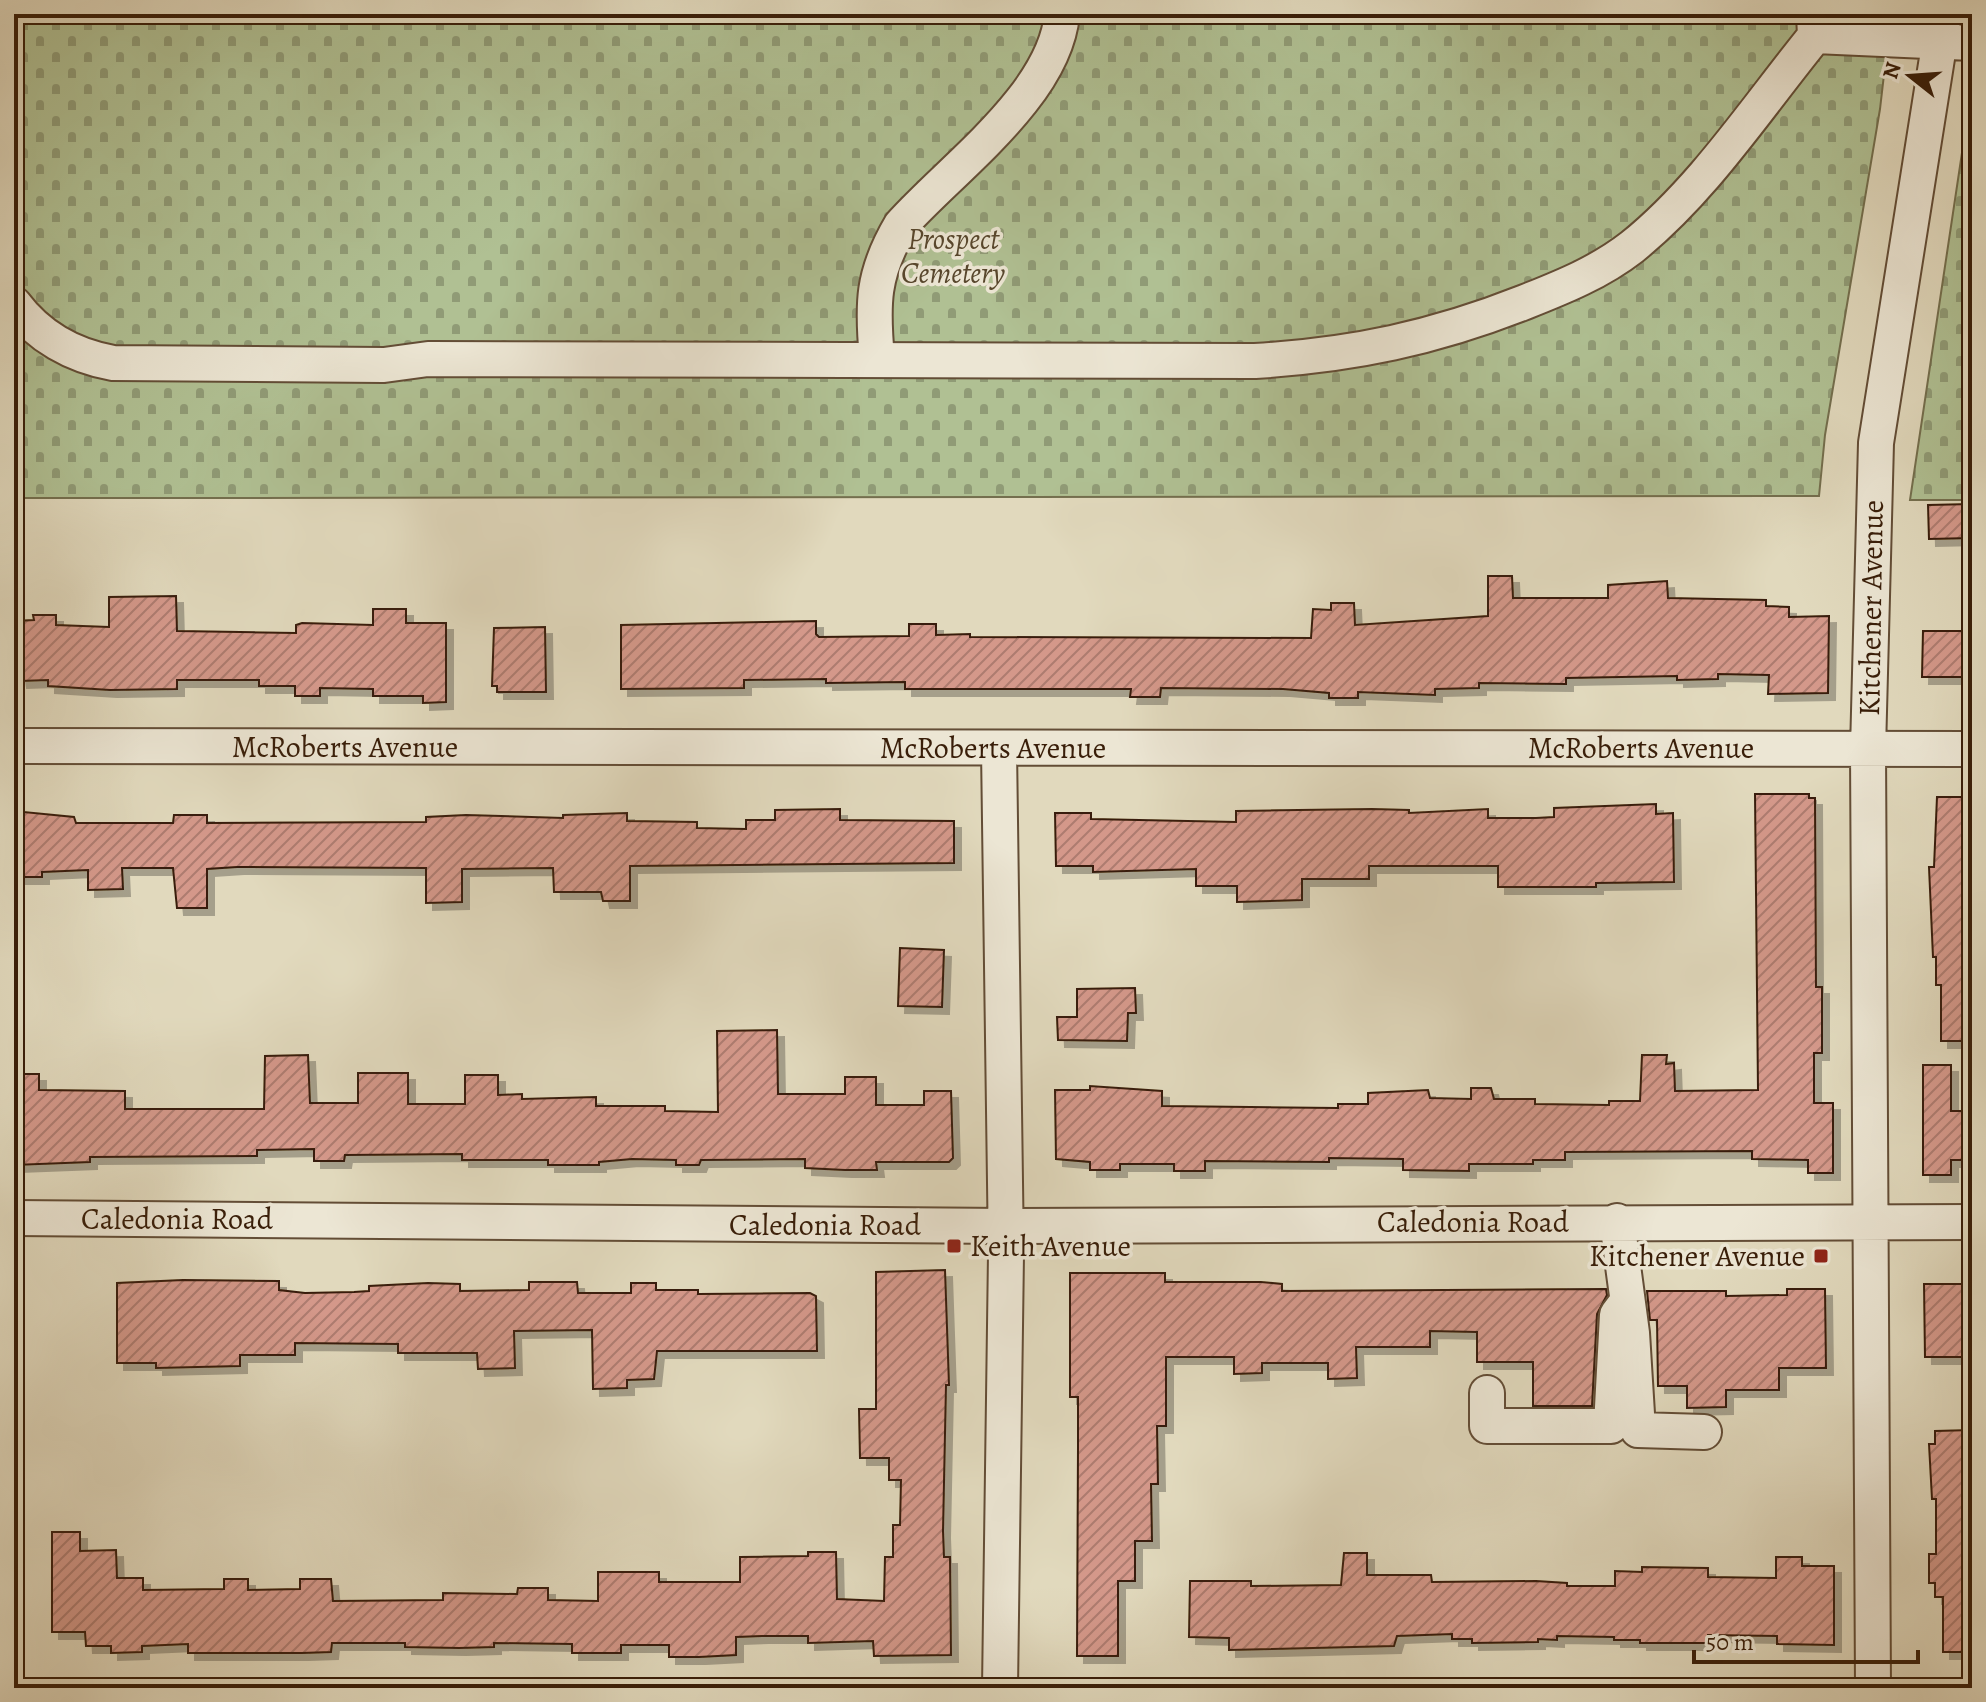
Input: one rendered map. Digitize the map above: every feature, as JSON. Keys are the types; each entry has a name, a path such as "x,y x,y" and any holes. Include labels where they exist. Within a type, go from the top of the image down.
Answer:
{"street":[{"path":"877,359 874,291 886,249 922,201 1027,94 1053,50 1062,14"},
{"path":"14,304 54,342 77,353 113,363 384,365 428,359 1255,361 1329,356 1464,326 1585,277 1633,246 1705,173 1814,25 1952,33"},
{"name":"Kitchener Avenue","path":"1873,1688 1868,750 1876,443 1952,33"},
{"name":"McRoberts Avenue","path":"14,746 1972,749"},
{"path":"999,749 1005,1226 1000,1688"},
{"name":"Caledonia Road","path":"14,1218 1005,1226 1617,1221 1972,1222"},
{"path":"1617,1221 1632,1333 1638,1430 1704,1432"},
{"path":"1487,1393 1487,1426 1611,1426 1617,1315 1626,1303"}],"green space":[{"name":"Prospect Cemetery","path":"14,14 1891,14 1880,109 1825,435 1819,496 14,498"},
{"path":"1972,86 1972,500 1910,500"}],"building":[{"path":"1972,504 1972,538 1929,539 1928,505"},
{"path":"1488,576 1512,576 1513,598 1608,598 1608,585 1667,581 1668,598 1766,600 1766,606 1789,607 1789,617 1829,616 1828,693 1768,694 1769,675 1718,674 1718,679 1677,680 1677,676 1566,678 1566,684 1479,683 1479,688 1435,689 1435,695 1358,692 1358,698 1329,698 1329,693 1283,689 1161,688 1160,697 1130,697 1131,689 905,689 905,682 826,683 826,679 744,680 744,688 621,689 621,625 816,621 819,637 909,636 909,624 936,624 936,635 970,634 970,637 1311,638 1313,609 1331,610 1331,603 1354,603 1355,625 1488,616"},
{"path":"176,596 177,631 296,633 296,625 302,623 373,625 373,609 406,609 406,623 446,623 446,702 423,703 423,696 373,696 373,689 320,688 320,696 295,696 295,686 259,686 259,680 177,680 177,689 110,690 48,686 48,680 20,681 19,674 14,674 14,621 34,620 33,615 56,615 56,625 109,627 109,597"},
{"path":"545,627 546,692 497,692 497,686 492,686 494,628"},
{"path":"1923,631 1972,631 1972,677 1922,677"},
{"path":"1755,794 1809,794 1809,798 1815,798 1816,987 1822,987 1822,1053 1814,1053 1814,1103 1833,1103 1833,1173 1808,1173 1808,1160 1752,1159 1752,1151 1565,1152 1565,1160 1533,1160 1533,1164 1469,1164 1469,1171 1403,1170 1403,1159 1205,1161 1205,1171 1174,1171 1174,1164 1120,1164 1120,1170 1090,1170 1090,1162 1056,1159 1055,1090 1090,1090 1090,1086 1162,1091 1162,1106 1338,1108 1338,1104 1368,1104 1368,1093 1428,1090 1430,1098 1471,1099 1471,1088 1491,1088 1494,1099 1535,1099 1535,1104 1609,1105 1609,1101 1640,1101 1642,1055 1667,1055 1666,1064 1674,1063 1675,1091 1758,1090"},
{"path":"1937,797 1972,797 1972,1041 1941,1041 1941,985 1936,985 1936,957 1933,957 1929,867 1934,867"},
{"path":"1656,804 1656,814 1673,813 1674,882 1596,883 1596,887 1498,887 1498,866 1369,866 1369,879 1302,879 1302,900 1237,902 1237,886 1196,886 1196,869 1093,872 1093,866 1056,866 1055,813 1091,813 1091,819 1236,822 1236,811 1372,809 1409,810 1409,813 1488,809 1488,818 1536,818 1554,817 1554,808"},
{"path":"840,809 840,820 954,821 954,863 630,866 630,901 603,901 601,892 554,892 553,868 462,869 462,902 426,903 426,868 237,867 207,869 207,908 177,908 173,868 122,868 123,889 88,890 88,870 42,872 42,877 14,877 14,811 74,817 76,823 173,823 174,815 207,815 207,823 426,822 426,817 466,815 563,818 563,815 627,813 627,821 697,822 697,828 746,829 746,820 775,820 775,810"},
{"path":"900,948 944,950 942,1007 898,1006"},
{"path":"1135,988 1136,1013 1128,1013 1127,1041 1058,1040 1057,1017 1077,1017 1077,989"},
{"path":"777,1030 778,1094 845,1094 845,1077 876,1077 876,1105 924,1105 924,1091 951,1091 953,1158 949,1162 876,1162 877,1170 845,1170 805,1168 805,1159 701,1160 699,1165 676,1165 676,1160 632,1159 599,1162 599,1165 548,1165 548,1160 462,1160 462,1154 345,1155 344,1161 314,1161 314,1149 257,1150 257,1156 90,1157 90,1162 14,1165 14,1074 39,1074 39,1090 125,1091 125,1109 264,1109 265,1056 308,1055 310,1103 358,1103 358,1073 408,1073 408,1104 465,1104 465,1075 498,1075 498,1095 522,1094 522,1099 596,1097 596,1106 665,1106 665,1111 718,1112 717,1031"},
{"path":"1923,1065 1951,1065 1951,1111 1972,1111 1972,1160 1951,1160 1951,1175 1923,1175"},
{"path":"945,1270 949,1385 946,1385 943,1531 944,1557 950,1557 951,1655 874,1656 873,1641 808,1643 808,1636 736,1637 736,1655 699,1657 669,1657 669,1645 621,1645 621,1653 572,1653 572,1644 494,1643 494,1647 459,1648 405,1647 405,1643 332,1643 331,1652 302,1653 188,1653 188,1644 142,1646 142,1652 111,1653 111,1646 86,1646 85,1632 52,1632 52,1532 80,1532 80,1551 116,1550 117,1578 143,1578 143,1590 224,1589 224,1579 248,1579 248,1590 300,1589 300,1579 331,1579 333,1601 443,1600 443,1593 517,1594 518,1588 548,1588 548,1600 598,1601 598,1572 659,1572 659,1582 740,1582 740,1557 808,1556 808,1552 836,1552 837,1599 884,1601 885,1557 893,1557 893,1525 900,1525 901,1480 889,1480 889,1458 860,1458 859,1409 876,1409 876,1272"},
{"path":"1070,1273 1165,1273 1165,1282 1261,1282 1282,1284 1282,1291 1606,1289 1607,1295 1597,1314 1592,1406 1533,1406 1533,1362 1477,1362 1477,1332 1430,1331 1430,1347 1356,1347 1357,1378 1328,1379 1328,1363 1262,1363 1262,1373 1234,1374 1234,1357 1166,1357 1166,1426 1157,1426 1158,1484 1151,1484 1152,1541 1135,1541 1135,1581 1118,1581 1118,1656 1077,1656 1078,1397 1070,1397"},
{"path":"279,1281 279,1290 305,1293 369,1291 369,1286 428,1283 460,1284 460,1291 529,1290 529,1282 577,1282 578,1293 631,1293 631,1283 656,1283 656,1290 698,1290 698,1294 810,1293 816,1296 817,1351 657,1351 654,1379 627,1380 627,1388 593,1389 592,1330 514,1331 515,1368 478,1369 477,1353 398,1353 398,1344 295,1343 295,1355 240,1355 240,1366 156,1368 156,1363 117,1363 117,1283"},
{"path":"1924,1284 1972,1284 1972,1357 1925,1357"},
{"path":"1787,1289 1825,1289 1826,1368 1779,1368 1779,1390 1726,1390 1726,1407 1687,1408 1687,1386 1658,1386 1657,1320 1650,1320 1647,1291 1726,1291 1726,1296 1787,1295"},
{"path":"1972,1430 1972,1652 1943,1652 1943,1597 1935,1597 1935,1583 1929,1583 1929,1554 1936,1554 1936,1499 1932,1499 1929,1444 1935,1444 1935,1431"},
{"path":"1344,1553 1367,1553 1367,1575 1431,1575 1432,1582 1536,1581 1567,1583 1567,1586 1615,1586 1615,1571 1642,1572 1642,1567 1708,1568 1708,1577 1776,1578 1776,1557 1802,1557 1802,1566 1834,1566 1834,1645 1777,1644 1777,1636 1708,1635 1708,1643 1640,1643 1640,1640 1614,1640 1614,1637 1557,1636 1557,1640 1538,1639 1538,1642 1472,1643 1472,1639 1452,1639 1452,1634 1397,1636 1394,1646 1229,1650 1229,1638 1189,1637 1190,1581 1251,1581 1251,1586 1341,1585"}],"place":[{"name":"Keith Avenue","path":"954,1246"},
{"name":"Kitchener Avenue","path":"1821,1256"}]}
